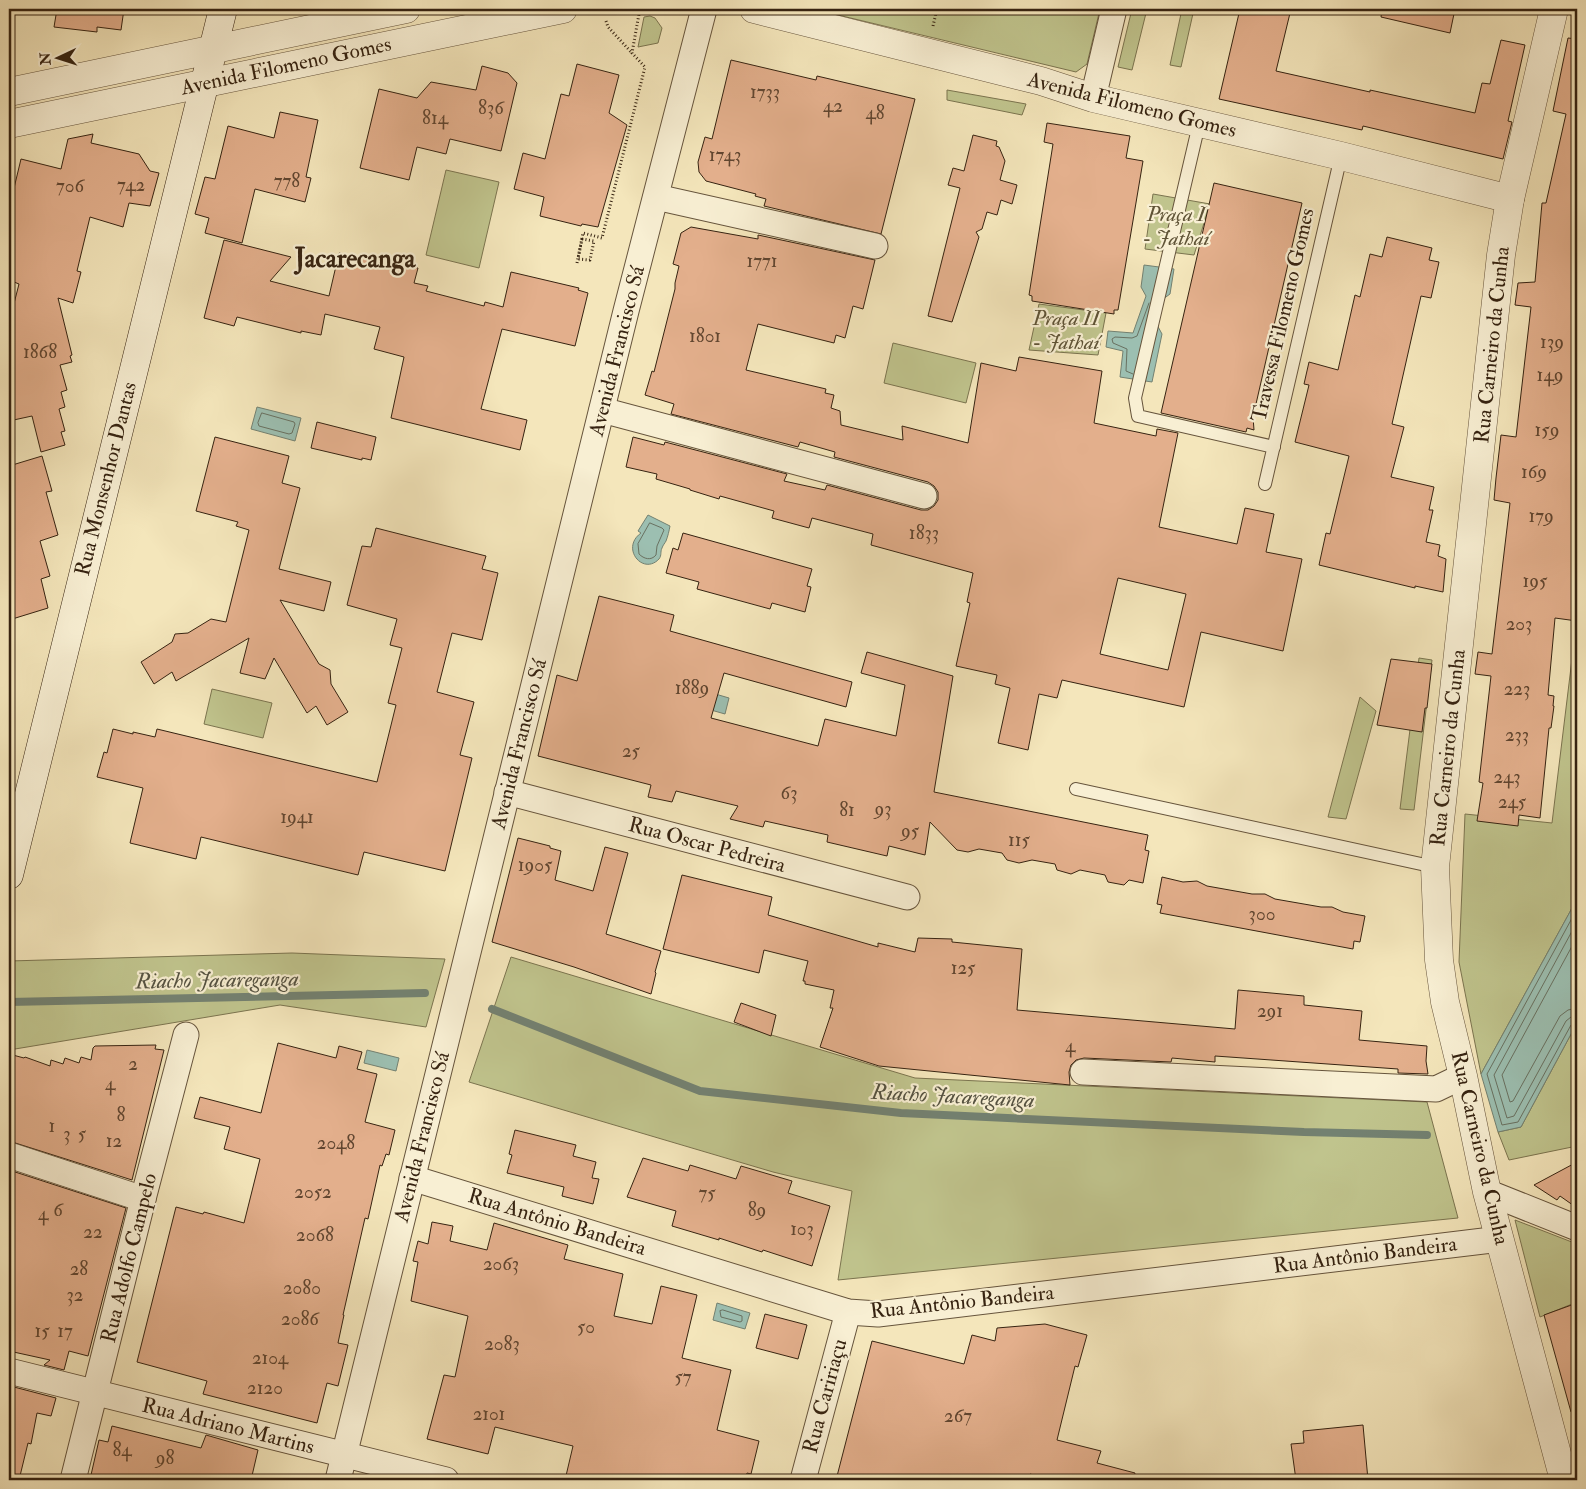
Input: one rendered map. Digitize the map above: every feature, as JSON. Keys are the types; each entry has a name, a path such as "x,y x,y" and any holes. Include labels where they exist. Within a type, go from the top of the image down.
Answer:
{"street":[{"name":"Rua Monsenhor Dantas","path":"9,874 223,9"},
{"name":"Avenida Filomeno Gomes","path":"9,92 406,9"},
{"name":"Avenida Filomeno Gomes","path":"9,124 563,9"},
{"name":"Avenida Francisco Sá","path":"338,1480 602,410 704,9"},
{"name":"Avenida Filomeno Gomes","path":"754,9 1041,81 1093,98 1341,156 1510,199"},
{"path":"1093,98 1114,9"},
{"name":"Rua Carneiro da Cunha","path":"1554,9 1510,199 1501,256 1435,867 1440,968 1445,1002 1488,1192 1564,1480"},
{"path":"656,197 875,246"},
{"path":"602,410 924,496"},
{"name":"Rua Oscar Pedreira","path":"507,792 907,898"},
{"name":"Rua Adolfo Campelo","path":"73,1480 186,1035"},
{"path":"1083,1072 1436,1089 1463,1076"},
{"path":"9,1155 143,1199"},
{"name":"Rua Antônio Bandeira","path":"412,1178 848,1312 878,1314 1500,1239"},
{"path":"1488,1192 1577,1228"},
{"name":"Rua Caririaçu","path":"803,1480 848,1312"},
{"name":"Rua Adriano Martins","path":"9,1372 446,1480"}],"lane":[{"path":"1199,124 1135,398 1136,408 1138,416 1274,447"},
{"name":"Travessa Filomeno Gomes","path":"1265,484 1341,156"},
{"path":"1076,789 1435,867"}],"path":[{"path":"932,32 937,9"},
{"path":"632,53 639,14"},
{"path":"578,261 583,233 602,238 644,67 608,27 606,21"},
{"path":"582,238 594,241 590,260 578,261 582,238"}],"green space":[{"path":"813,9 1100,9 1087,64 1076,72"},
{"path":"1132,9 1147,9 1132,70 1118,67"},
{"path":"1182,9 1194,9 1181,67 1170,65"},
{"path":"650,16 655,18 662,28 658,43 638,47 644,17"},
{"path":"947,90 1026,104 1022,115 947,100"},
{"path":"446,170 499,182 479,268 426,255"},
{"name":"Praça I - Jathaí","path":"1153,194 1210,204 1194,255 1145,249"},
{"name":"Praça II - Jathaí","path":"1039,304 1106,313 1098,355 1029,350"},
{"path":"893,343 976,363 966,403 884,383"},
{"path":"1577,618 1577,899 1481,1074 1459,962 1465,814 1552,823"},
{"path":"1419,658 1432,660 1414,810 1400,809"},
{"path":"212,689 272,703 263,738 204,724"},
{"path":"1360,697 1376,711 1346,819 1328,817"},
{"path":"292,953 445,959 426,1027 280,1005 9,1050 9,961"},
{"path":"511,957 915,1078 1427,1102 1458,1218 838,1280 852,1191 773,1172 469,1082"},
{"path":"1577,1023 1577,1146 1509,1160 1498,1132 1521,1127"},
{"path":"1515,1220 1577,1244 1577,1302 1540,1317"}],"water":[{"path":"1144,265 1174,269 1170,294 1159,302 1156,323 1162,334 1152,382 1120,377 1123,351 1106,347 1108,331 1133,333 1146,296 1141,287"},
{"path":"257,407 301,418 295,441 251,429"},
{"path":"648,515 670,526 667,539 661,549 660,558 653,563 646,564 636,558 633,546 635,539 641,533 638,531"},
{"path":"695,688 729,698 725,714 690,704"},
{"path":"1577,899 1577,1023 1521,1127 1498,1132 1481,1074"},
{"path":"367,1050 399,1058 396,1071 364,1063"},
{"path":"717,1303 750,1313 745,1329 713,1320"}],"building":[{"path":"57,9 124,9 121,30 97,27 97,32 54,27"},
{"path":"1240,9 1291,9 1276,71 1475,113 1482,83 1490,84 1501,40 1525,45 1508,121 1512,122 1503,159 1363,126 1362,130 1219,99"},
{"path":"1382,9 1455,9 1450,33 1381,17"},
{"path":"1568,38 1577,39 1577,481 1573,533 1577,534 1577,621 1555,618 1548,695 1554,696 1554,706 1551,728 1549,728 1540,818 1519,815 1518,826 1477,821 1483,783 1479,782 1491,676 1475,674 1478,652 1492,654 1510,503 1494,500 1501,435 1516,437 1531,307 1515,305 1518,283 1535,282 1542,203 1546,203 1566,114 1553,111"},
{"path":"731,60 816,80 817,76 915,99 881,234 764,206 766,199 755,196 756,194 706,181 699,172 698,162 705,137 712,139"},
{"path":"577,64 619,75 609,113 627,125 598,227 582,224 581,226 540,216 544,197 514,189 523,153 545,159 561,94 569,96"},
{"path":"482,66 508,73 517,83 501,151 450,139 446,154 417,147 409,180 360,168 379,89 417,98 431,82 476,90"},
{"path":"280,112 318,120 306,177 311,178 305,202 255,189 242,243 205,233 209,218 195,214 205,177 215,179 228,126 274,138"},
{"path":"1047,123 1130,136 1126,158 1143,161 1118,310 1114,310 1114,314 1032,301 1032,296 1029,295 1053,144 1044,142"},
{"path":"93,134 91,143 139,154 150,171 159,173 150,206 129,203 123,227 90,217 77,271 81,272 73,303 58,298 72,355 70,356 72,362 60,365 67,390 61,392 65,407 59,409 65,431 61,432 65,445 41,452 32,416 9,421 9,323 19,284 9,280 9,209 21,159 61,169 68,139"},
{"path":"973,135 997,141 996,146 999,147 1005,161 1000,180 1017,185 1012,204 1001,200 997,215 987,212 982,229 976,232 979,237 952,322 928,316 960,188 948,185 953,168 964,171"},
{"path":"1214,183 1302,203 1253,417 1254,430 1247,428 1246,432 1161,413"},
{"path":"691,227 758,239 758,235 875,260 863,309 853,306 845,338 836,335 834,343 758,324 746,370 826,389 825,393 834,395 831,408 840,411 841,425 903,440 902,426 968,443 981,363 1016,371 1019,357 1102,371 1094,423 1156,436 1157,429 1178,433 1159,527 1237,544 1245,508 1274,514 1266,552 1302,559 1283,651 1201,632 1184,707 1062,680 1057,698 1039,694 1028,750 998,743 1010,688 995,684 997,675 956,666 970,603 967,602 973,573 871,545 873,534 812,518 809,528 772,518 774,511 720,496 719,499 656,479 657,474 626,467 633,437 664,445 665,442 787,474 784,481 825,490 827,485 921,510 928,510 938,500 938,492 928,482 834,457 835,452 800,442 798,447 671,414 674,404 645,395 652,371 654,372 675,289 679,266 673,264 681,233","holes":["1118,578 1186,594 1168,670 1100,654"]},
{"path":"1387,237 1432,248 1429,260 1439,262 1431,298 1421,296 1392,424 1404,427 1391,477 1434,487 1429,510 1433,510 1426,542 1440,545 1438,556 1446,559 1443,592 1415,586 1415,588 1319,565 1326,533 1330,534 1349,456 1295,442 1309,385 1304,384 1309,362 1338,370 1355,295 1360,297 1370,254 1382,257"},
{"path":"224,240 291,257 270,281 329,296 339,253 418,268 414,283 428,286 426,291 484,306 485,302 503,307 511,272 579,288 578,290 588,293 575,346 502,329 481,409 527,420 520,450 391,418 404,357 374,349 380,327 325,314 321,335 301,331 301,333 237,317 234,326 204,318"},
{"path":"317,422 376,437 371,460 362,458 362,460 311,448"},
{"path":"215,437 289,456 282,483 300,488 279,569 331,582 324,611 280,600 319,664 330,670 331,684 348,712 327,725 316,706 307,713 274,658 265,679 240,673 249,638 176,681 172,672 154,684 141,662 172,642 175,634 188,633 211,619 226,622 249,530 236,526 238,522 196,511"},
{"path":"42,456 52,491 46,492 58,535 40,541 50,576 41,579 48,608 9,620 9,466"},
{"path":"376,528 486,556 482,569 498,573 482,640 452,633 437,692 474,702 460,755 472,758 445,871 364,852 358,875 201,837 196,859 130,843 143,788 97,777 104,752 107,753 113,729 155,737 157,729 377,782 396,705 388,703 402,648 390,645 397,619 347,605 362,546 371,547"},
{"path":"683,533 812,569 807,586 811,587 805,612 772,603 770,609 697,589 699,582 666,573 673,548 678,550"},
{"path":"599,596 674,615 670,631 852,682 846,707 724,673 711,718 818,746 825,719 896,736 905,685 861,673 867,652 953,676 934,792 1148,835 1145,850 1149,851 1143,883 1129,880 1124,885 1108,882 1105,875 1080,870 1071,874 1057,870 1055,864 1032,860 1019,863 1007,860 1002,853 979,849 968,852 957,850 930,822 925,855 889,846 887,856 827,842 828,835 765,821 763,827 730,819 738,806 676,791 672,802 648,797 651,785 538,756 557,675 577,681"},
{"path":"1391,659 1432,664 1422,732 1377,725"},
{"path":"518,838 550,846 550,848 561,851 555,880 593,891 605,847 628,853 606,934 661,951 651,994 574,967 492,942"},
{"path":"682,875 772,897 768,915 878,947 878,943 915,952 918,938 952,939 952,942 1022,949 1017,1010 1235,1029 1238,990 1304,996 1304,1005 1362,1011 1359,1040 1427,1046 1426,1061 1428,1074 1398,1073 1398,1069 1215,1056 1215,1062 1172,1058 1171,1062 1084,1058 1076,1060 1071,1065 1069,1072 1070,1085 879,1066 820,1047 833,1008 830,1008 834,990 805,984 805,981 803,981 808,961 764,950 759,973 663,949"},
{"path":"1162,877 1183,882 1197,881 1207,886 1252,894 1265,894 1275,899 1321,907 1332,907 1343,912 1365,916 1360,942 1354,941 1353,949 1160,913 1162,905 1157,904"},
{"path":"741,1003 776,1015 771,1036 734,1022"},
{"path":"278,1043 336,1058 339,1046 362,1052 357,1069 377,1074 365,1122 395,1130 389,1155 386,1154 382,1166 380,1165 368,1219 365,1218 343,1315 338,1343 348,1345 338,1386 327,1383 317,1423 203,1394 207,1381 137,1362 176,1207 203,1214 204,1212 244,1223 260,1159 224,1149 230,1127 194,1118 200,1097 261,1113"},
{"path":"156,1045 155,1049 164,1050 132,1180 9,1141 9,1054 25,1057 50,1066 51,1060 63,1064 65,1058 79,1063 81,1057 91,1060 95,1046"},
{"path":"515,1130 576,1145 573,1156 596,1162 592,1178 599,1179 593,1204 562,1196 564,1187 507,1173 512,1155 509,1154"},
{"path":"643,1158 688,1171 690,1165 736,1179 741,1166 792,1181 788,1193 830,1206 812,1266 763,1250 762,1252 719,1238 719,1240 672,1226 676,1211 627,1197"},
{"path":"1577,1162 1577,1208 1560,1196 1557,1200 1534,1185"},
{"path":"9,1170 126,1208 88,1356 69,1351 64,1370 44,1365 50,1360 9,1351"},
{"path":"432,1222 453,1226 450,1241 487,1250 494,1223 568,1245 564,1259 623,1274 614,1316 652,1324 661,1286 697,1295 682,1358 731,1370 717,1430 759,1441 751,1474 747,1473 745,1480 565,1480 573,1446 495,1427 488,1454 427,1439 444,1375 455,1377 468,1316 411,1301 418,1262 413,1261 418,1241 428,1244"},
{"path":"1577,1303 1577,1411 1571,1412 1544,1315"},
{"path":"765,1314 807,1325 798,1359 756,1348"},
{"path":"1045,1324 1087,1335 1078,1367 1075,1366 1057,1440 1101,1451 1097,1463 1135,1473 1134,1480 1052,1480 1030,1474 1028,1480 836,1480 872,1341 964,1364 972,1335 995,1341 997,1328"},
{"path":"14,1387 56,1398 51,1416 37,1413 31,1444 28,1443 19,1480 9,1480 9,1390"},
{"path":"1363,1425 1368,1480 1296,1480 1291,1444 1304,1443 1303,1431"},
{"path":"112,1426 201,1448 206,1435 258,1450 251,1480 113,1480 91,1475 99,1440 108,1442"}],"waterway":[{"name":"Riacho Jacareganga","path":"9,1002 425,993"},
{"name":"Riacho Jacareganga","path":"492,1009 700,1091 901,1113 1304,1132 1427,1135"}],"district":[{"name":"Jacarecanga","path":"355,259"}]}
